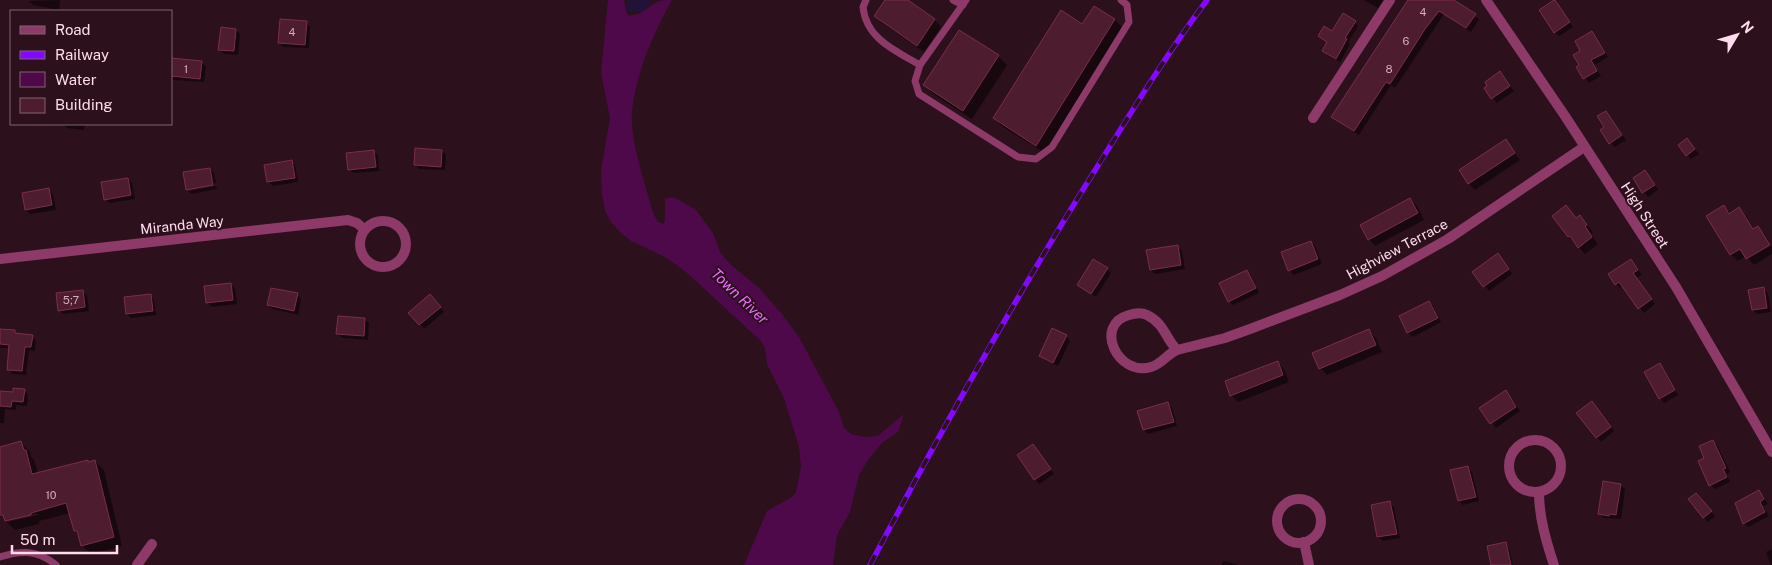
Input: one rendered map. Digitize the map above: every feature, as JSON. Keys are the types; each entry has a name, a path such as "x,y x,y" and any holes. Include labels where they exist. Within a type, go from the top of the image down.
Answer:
{"street":[{"path":"1313,118 1390,0"},
{"name":"High Street","path":"1486,0 1676,287 1772,452"},
{"name":"Highview Terrace","path":"1176,350 1162,326 1140,313 1125,316 1118,320 1112,331 1111,337 1114,350 1124,362 1139,369 1157,365 1176,350 1250,330 1340,295 1382,276 1448,239 1584,147"},
{"name":"Miranda Way","path":"0,259 348,220 357,223 364,230"},
{"path":"378,221 394,224 405,236 405,252 401,259 395,265 388,268 379,268 371,265 365,260 359,245 360,237 364,230 378,221"},
{"path":"1529,440 1547,443 1558,454 1561,462 1561,469 1557,480 1551,486 1539,492 1525,490 1518,486 1512,478 1509,467 1509,460 1516,448 1529,440"},
{"path":"1539,492 1539,504 1544,529 1554,565"},
{"path":"1295,500 1311,503 1317,509 1320,516 1320,525 1317,533 1312,539 1304,542 1295,542 1287,539 1281,533 1278,525 1281,509 1287,503 1295,500"},
{"path":"1304,542 1308,565"},
{"path":"137,565 152,544"}],"lane":[{"path":"866,0 863,7 868,27 882,42 920,65"},
{"path":"953,0 965,2 920,65 915,81 919,94 1018,157 1036,159 1052,147 1129,22 1128,5 1121,0"},
{"path":"0,557 23,551 37,553 56,565"}],"shaded area":[{"path":"627,0 652,0 645,11 626,11"}],"water":[{"name":"Town River","path":"608,0 624,0 628,15 633,15 641,13 659,1 672,0 656,30 642,66 633,102 633,135 639,164 653,213 658,222 663,224 665,221 665,199 673,197 695,209 713,233 720,252 730,264 760,289 799,337 839,412 844,428 851,434 864,437 878,436 904,414 898,432 883,442 870,457 859,475 850,512 837,535 833,565 744,565 767,511 792,497 796,492 801,466 799,447 784,398 767,364 765,348 761,341 687,273 667,258 631,241 620,232 611,222 605,211 601,170 610,118 601,73"}],"building":[{"path":"885,0 908,0 935,19 917,46 874,16"},
{"path":"1408,0 1454,0 1476,14 1466,28 1439,11 1425,29 1390,84 1386,82 1354,131 1331,117"},
{"path":"1554,0 1570,22 1554,33 1539,10"},
{"path":"1094,6 1115,19 1036,146 993,118 1061,10 1082,24"},
{"path":"1343,13 1356,21 1345,38 1347,39 1336,59 1322,51 1327,42 1318,36 1324,26 1332,31"},
{"path":"280,19 307,21 305,45 278,43"},
{"path":"221,27 236,29 234,51 218,50"},
{"path":"959,30 999,55 963,111 923,85"},
{"path":"1592,31 1605,53 1591,60 1597,71 1583,79 1576,67 1579,65 1573,55 1580,51 1575,41"},
{"path":"172,58 202,61 200,79 172,76"},
{"path":"1500,71 1510,86 1491,99 1484,88 1487,86 1485,82"},
{"path":"1606,111 1622,135 1609,144 1600,130 1604,127 1597,116"},
{"path":"1687,138 1695,149 1686,156 1678,145"},
{"path":"1506,139 1515,153 1468,184 1459,170"},
{"path":"415,148 442,150 441,167 414,165"},
{"path":"374,150 376,167 348,170 346,153"},
{"path":"292,160 295,178 267,182 264,165"},
{"path":"210,168 213,185 186,190 183,172"},
{"path":"1645,170 1655,185 1642,193 1633,178"},
{"path":"128,178 131,195 104,200 101,182"},
{"path":"49,188 52,205 25,210 22,193"},
{"path":"1410,198 1418,213 1368,240 1360,225"},
{"path":"1566,205 1576,218 1580,215 1592,237 1578,248 1552,216"},
{"path":"1724,205 1729,214 1739,207 1753,229 1758,226 1770,245 1746,259 1740,249 1730,255 1706,216"},
{"path":"1311,241 1318,259 1288,271 1281,252"},
{"path":"1178,245 1181,265 1150,270 1146,250"},
{"path":"1498,253 1509,269 1483,287 1472,272"},
{"path":"1093,259 1108,268 1091,294 1077,285"},
{"path":"1631,259 1638,270 1633,273 1652,299 1638,309 1619,282 1615,285 1608,274"},
{"path":"1247,270 1256,288 1228,302 1219,283"},
{"path":"231,283 233,300 206,303 204,286"},
{"path":"1764,287 1767,308 1752,310 1748,290"},
{"path":"271,288 298,293 294,311 267,305"},
{"path":"83,290 85,307 58,311 56,293"},
{"path":"151,294 153,311 126,314 124,297"},
{"path":"430,294 441,307 419,325 408,313"},
{"path":"1429,301 1438,318 1407,333 1399,316"},
{"path":"338,316 365,318 364,336 336,334"},
{"path":"1052,328 1067,335 1053,363 1039,356"},
{"path":"0,329 15,330 15,333 33,335 31,347 25,347 22,371 7,370 9,345 0,344"},
{"path":"1369,329 1376,345 1319,369 1312,353"},
{"path":"1278,361 1283,375 1230,396 1225,381"},
{"path":"1660,363 1675,390 1659,399 1644,372"},
{"path":"13,388 25,389 23,402 12,401 11,407 0,406 0,391 13,392"},
{"path":"1506,390 1516,407 1490,424 1479,408"},
{"path":"1592,401 1611,427 1596,438 1576,413"},
{"path":"1168,402 1174,422 1143,430 1137,411"},
{"path":"1713,440 1726,468 1723,469 1727,477 1709,486 1698,461 1704,458 1699,446"},
{"path":"21,441 24,450 26,450 32,474 88,460 88,462 95,460 114,537 81,546 77,531 74,531 66,503 31,513 31,515 5,521 3,515 0,515 0,447"},
{"path":"1033,444 1051,469 1034,480 1017,455"},
{"path":"1468,466 1476,497 1458,501 1450,470"},
{"path":"1603,481 1621,484 1616,515 1598,514"},
{"path":"1759,490 1764,499 1760,502 1765,512 1743,524 1735,503"},
{"path":"1696,493 1712,511 1703,518 1688,499"},
{"path":"1390,501 1397,534 1377,537 1371,505"},
{"path":"1506,542 1511,565 1491,565 1487,546"}],"railway":[{"path":"870,565 1009,312 1151,81 1207,0"}]}
